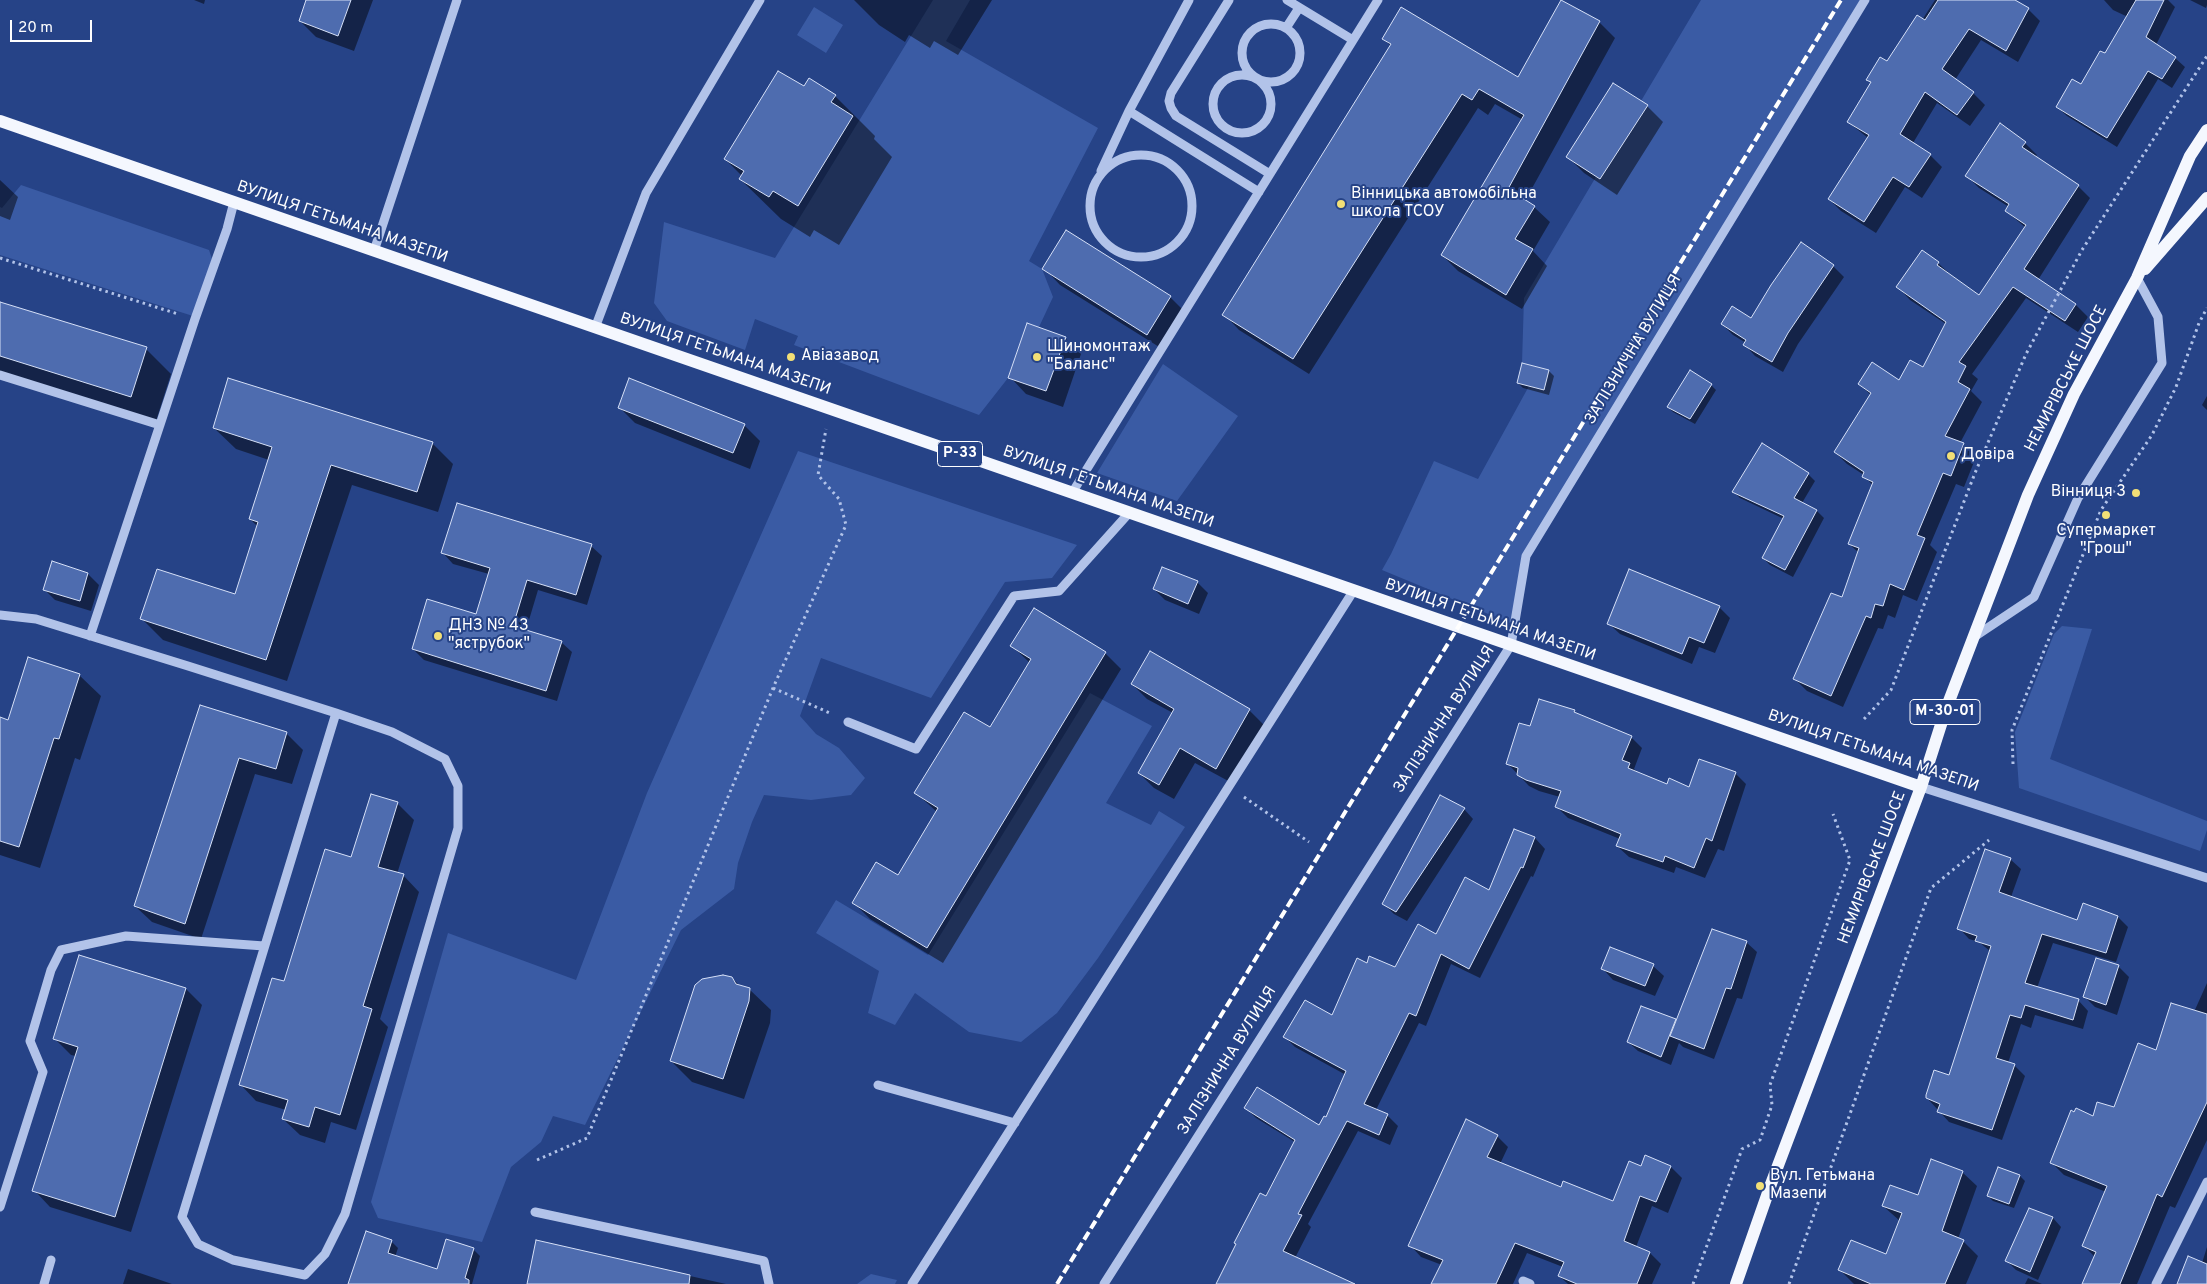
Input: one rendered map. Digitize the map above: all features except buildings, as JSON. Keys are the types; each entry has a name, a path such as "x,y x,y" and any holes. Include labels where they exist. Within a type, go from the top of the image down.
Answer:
{"main road":[{"name":"ВУЛИЦЯ ГЕТЬМАНА МАЗЕПИ","path":"0,121 1921,787"},
{"name":"НЕМИРІВСЬКЕ ШОСЕ","path":"1736,1284 1771,1184 1921,787 1946,709 2028,495 2074,394 2137,278 2190,156 2207,130"},
{"name":"НЕМИРІВСЬКЕ ШОСЕ","path":"2137,278 2207,198"}],"street":[{"path":"374,251 457,0"},
{"path":"595,328 646,193 760,0"},
{"path":"1097,178 1109,166 1124,157 1141,154 1158,157 1173,166 1184,178 1191,194 1192,211 1187,228 1178,242 1164,252 1148,257 1131,257 1116,251 1103,240 1093,226 1090,210 1091,194 1097,178 1129,111 1189,0"},
{"path":"1229,0 1171,93 1169,101 1176,116 1270,174"},
{"path":"1287,0 1353,40"},
{"path":"1072,493 1378,0"},
{"name":"ЗАЛІЗНИЧНА ВУЛИЦЯ","path":"1104,1284 1511,645 1526,556 1865,0"},
{"path":"1286,28 1299,8"},
{"path":"1286,28 1278,25 1259,26 1245,38 1242,57 1250,74 1258,79 1270,94 1270,114 1258,129 1249,132 1230,130 1222,124 1214,108 1214,98 1218,90 1231,78 1240,75 1258,79 1267,82 1286,77 1298,62 1298,43 1294,35 1286,28"},
{"path":"1129,111 1259,192"},
{"path":"90,636 195,319 227,229 234,202"},
{"path":"1974,637 2034,597 2078,498 2162,363 2158,317 2137,278"},
{"path":"0,375 160,425"},
{"path":"848,722 916,749 1014,596 1060,591 1129,513"},
{"path":"912,1284 1354,590"},
{"path":"0,615 36,619 336,713 392,732 444,759 458,786 458,828 345,1214 325,1254 304,1279 233,1260 198,1244 182,1217 336,713"},
{"name":"ВУЛИЦЯ ГЕТЬМАНА МАЗЕПИ","path":"1921,787 2207,878"},
{"path":"0,1207 43,1072 30,1041 51,970 61,950 126,936 264,946"},
{"path":"878,1085 1015,1122"},
{"path":"2156,1284 2207,1182"},
{"path":"535,1212 764,1261 768,1284"},
{"path":"44,1284 51,1260"}],"path":[{"path":"1864,719 1891,690 1975,473 2026,354 2082,250 2207,56"},
{"path":"0,258 195,319"},
{"path":"2013,764 2012,730 2097,519 2101,510 2152,435 2176,387 2199,323 2207,308"},
{"path":"537,1160 587,1138 773,688 846,525 840,499 818,475 828,408"},
{"path":"773,688 848,722"},
{"path":"1229,786 1309,842"},
{"path":"1693,1284 1742,1149 1760,1140 1772,1104 1770,1085 1850,860 1833,814"},
{"path":"1789,1284 1932,888 1989,840"}],"shaded area":[{"path":"933,0 970,0 946,41 1098,128 1029,261 1042,269 1053,297 1039,327 1027,323 1008,378 979,415 794,345 798,336 755,319 745,350 667,321 654,303 664,222 775,258"},
{"path":"1701,0 1865,0 1526,556 1515,625 1382,570 1434,461 1478,479 1529,386 1544,390 1549,370 1522,363 1524,298"},
{"path":"814,7 843,25 826,53 797,35"},
{"path":"21,185 209,250 212,259 193,316 0,255 0,207 2,208"},
{"path":"1163,364 1238,416 1177,501 1097,473"},
{"path":"798,451 1077,545 1052,578 1005,582 931,698 821,658 800,716 816,734 839,748 865,778 851,795 811,800 764,795 752,822 738,863 734,889 681,930 585,1125 553,1116 541,1142 511,1167 482,1242 378,1218 371,1202 448,933 576,980 647,793"},
{"path":"2062,626 2092,629 2050,759 2207,821 2207,830 2200,851 2019,788 2015,732 2054,634"},
{"path":"1090,693 1152,726 1106,803 1151,825 1159,811 1185,827 1098,958 1057,1013 1021,1042 969,1032 915,993 895,1025 868,1013 879,971 816,933 836,900 928,955"},
{"path":"871,1274 897,1280 895,1284 857,1284"}],"railway":[{"path":"1057,1284 1841,0"}],"place":[{"name":"Вінницька автомобільна школа ТСОУ","path":"1341,204"},
{"name":"Авіазавод","path":"791,357"},
{"name":"Шиномонтаж \"Баланс\"","path":"1037,357"},
{"name":"Довіра","path":"1951,456"},
{"name":"Вінниця 3","path":"2136,493"},
{"name":"Супермаркет \"Грош\"","path":"2106,515"},
{"name":"ДНЗ № 43 \"яструбок\"","path":"438,636"},
{"name":"Вул. Гетьмана Мазепи","path":"1760,1186"}]}
